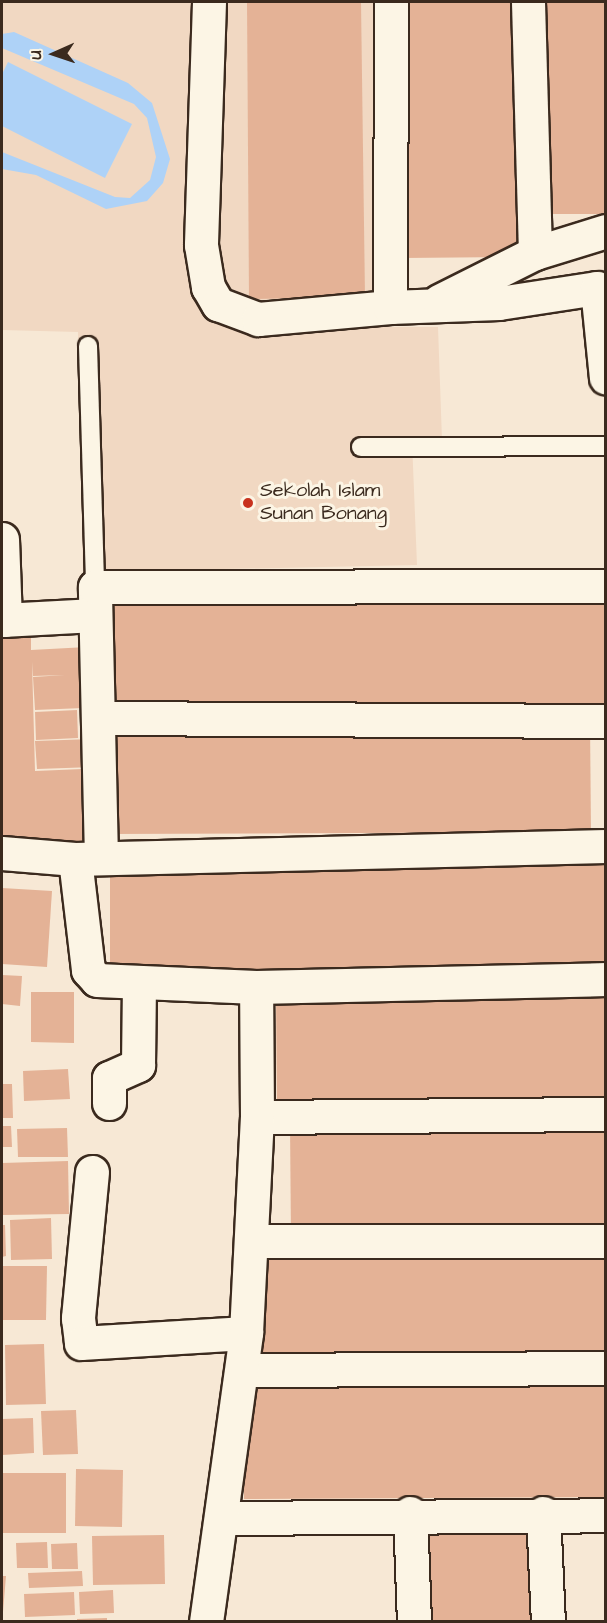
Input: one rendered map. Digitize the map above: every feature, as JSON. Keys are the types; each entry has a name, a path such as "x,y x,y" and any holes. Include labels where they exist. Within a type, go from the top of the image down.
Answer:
{"street":[{"path":"209,2 201,245 208,287 218,304 258,319 390,307 426,308 597,288"},
{"path":"390,307 391,2"},
{"path":"528,2 535,253"},
{"path":"426,308 535,253 592,235 606,378"},
{"path":"2,539 3,620 95,601 606,586"},
{"path":"95,601 100,718 88,859 88,970 97,980 256,987 606,979"},
{"path":"100,718 606,721"},
{"path":"2,853 88,859 606,846"},
{"path":"108,1103 110,1078 138,1065 140,982"},
{"path":"206,1622 246,1333 257,1117 256,987"},
{"path":"257,1117 606,1114"},
{"path":"92,1172 78,1318 81,1343 246,1333"},
{"path":"252,1241 606,1241"},
{"path":"242,1370 606,1368"},
{"path":"222,1518 410,1513 606,1515"},
{"path":"410,1513 414,1622"},
{"path":"543,1513 548,1622"}],"lane":[{"path":"88,346 95,601"},
{"path":"361,447 606,447"}],"shaded area":[{"path":"2,2 377,2 377,327 438,327 442,440 412,441 417,565 83,572 78,332 2,330"}],"water":[{"path":"14,32 128,83 152,103 170,159 163,183 147,201 106,209 36,175 2,169 2,152 115,197 130,198 150,180 156,157 147,118 134,104 2,48 2,34"},
{"path":"8,62 132,124 105,178 2,126 2,74"}],"building":[{"path":"247,2 361,2 365,297 249,299"},
{"path":"401,2 516,2 518,257 403,258"},
{"path":"533,2 606,2 606,214 535,214"},
{"path":"606,598 606,708 104,711 103,601"},
{"path":"31,635 31,650 87,647 83,708 35,710 33,677 65,675 33,676 32,662 35,771 83,769 85,841 2,844 2,636"},
{"path":"77,710 78,738 36,740 35,712"},
{"path":"590,722 591,832 105,834 104,725"},
{"path":"93,739 94,767 37,769 35,741"},
{"path":"606,865 606,975 110,978 110,868"},
{"path":"2,888 52,891 47,967 2,964"},
{"path":"2,975 22,976 20,1006 2,1004"},
{"path":"31,992 74,992 74,1043 31,1042"},
{"path":"606,995 606,1110 277,1112 276,996"},
{"path":"68,1069 70,1099 24,1101 23,1071"},
{"path":"2,1084 12,1084 13,1118 2,1118"},
{"path":"606,1122 606,1239 291,1241 290,1124"},
{"path":"2,1126 11,1126 12,1147 2,1147"},
{"path":"67,1128 68,1157 18,1157 17,1129"},
{"path":"68,1161 69,1214 2,1215 2,1163"},
{"path":"51,1218 52,1259 11,1260 10,1220"},
{"path":"2,1225 5,1225 6,1256 2,1257"},
{"path":"606,1243 606,1364 261,1366 259,1245"},
{"path":"2,1266 47,1266 46,1320 2,1320"},
{"path":"44,1344 46,1404 6,1405 5,1345"},
{"path":"606,1375 606,1497 244,1499 243,1378"},
{"path":"76,1410 78,1454 43,1455 41,1411"},
{"path":"33,1418 34,1453 2,1455 2,1419"},
{"path":"76,1469 123,1470 122,1527 75,1526"},
{"path":"2,1473 66,1473 66,1533 2,1533"},
{"path":"538,1526 539,1622 425,1622 424,1527"},
{"path":"164,1535 165,1584 93,1585 92,1536"},
{"path":"47,1542 48,1568 17,1568 16,1543"},
{"path":"77,1543 78,1569 52,1569 51,1544"},
{"path":"82,1571 83,1586 29,1588 28,1573"},
{"path":"2,1576 6,1576 3,1612 2,1612"},
{"path":"113,1590 114,1613 80,1614 79,1592"},
{"path":"74,1592 75,1615 25,1617 24,1594"},
{"path":"107,1618 107,1622 77,1622 77,1619"}],"place":[{"name":"Sekolah Islam Sunan Bonang","path":"248,503"}]}
